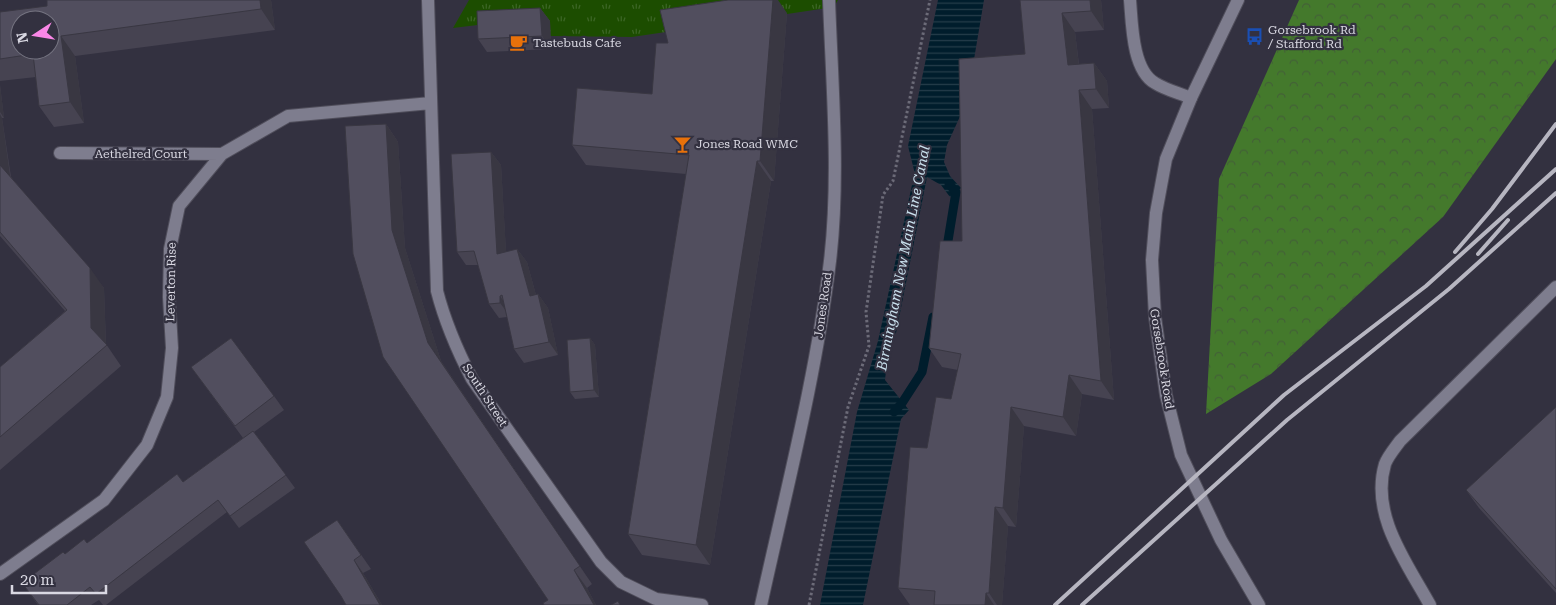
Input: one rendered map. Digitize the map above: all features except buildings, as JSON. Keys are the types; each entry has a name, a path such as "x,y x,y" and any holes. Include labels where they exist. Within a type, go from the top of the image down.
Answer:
{"street":[{"name":"South Street","path":"428,0 437,291 444,317 457,350 472,379 601,562 621,582 656,600 702,605"},
{"name":"Jones Road","path":"761,605 817,348 830,259 835,173 829,0"},
{"path":"1130,0 1135,51 1146,75 1154,83 1191,98"},
{"name":"Gorsebrook Road","path":"1238,0 1191,98 1166,159 1156,213 1152,260 1154,317 1166,395 1181,455 1221,540 1259,605"},
{"name":"Leverton Rise","path":"0,574 104,500 147,444 167,397 172,348 169,297 170,249 179,206 222,154 288,116 431,103"},
{"name":"Aethelred Court","path":"60,153 222,154"},
{"path":"1430,605 1395,541 1384,514 1381,486 1386,462 1400,441 1556,287"}],"path":[{"path":"809,605 848,406 869,346 866,312 883,194 893,181 930,0"}],"green space":[{"path":"469,0 838,0 834,7 632,37 550,36 486,24 453,28"},
{"path":"1299,0 1556,0 1556,59 1443,217 1271,374 1206,414 1219,179"}],"water":[{"name":"Birmingham New Main Line Canal","path":"938,0 984,0 967,101 947,145 944,162 950,176 961,188 950,197 941,185 927,177 896,333 889,344 885,380 909,410 901,419 863,605 820,605 857,412 878,341 912,185 915,184 916,178 908,146"}],"waterway":[{"path":"946,253 956,192 949,184"},
{"path":"894,412 922,372 933,317"}],"railway":[{"path":"1455,252 1492,209 1556,124"},
{"path":"1055,605 1284,395 1426,286 1556,169"},
{"path":"1082,605 1287,420 1449,289 1556,193"},
{"path":"1478,254 1508,220"}],"place":[{"name":"Gorsebrook Rd / Stafford Rd","path":"1254,37"},
{"name":"Tastebuds Cafe","path":"519,43"},
{"name":"Jones Road WMC","path":"682,144"}]}
